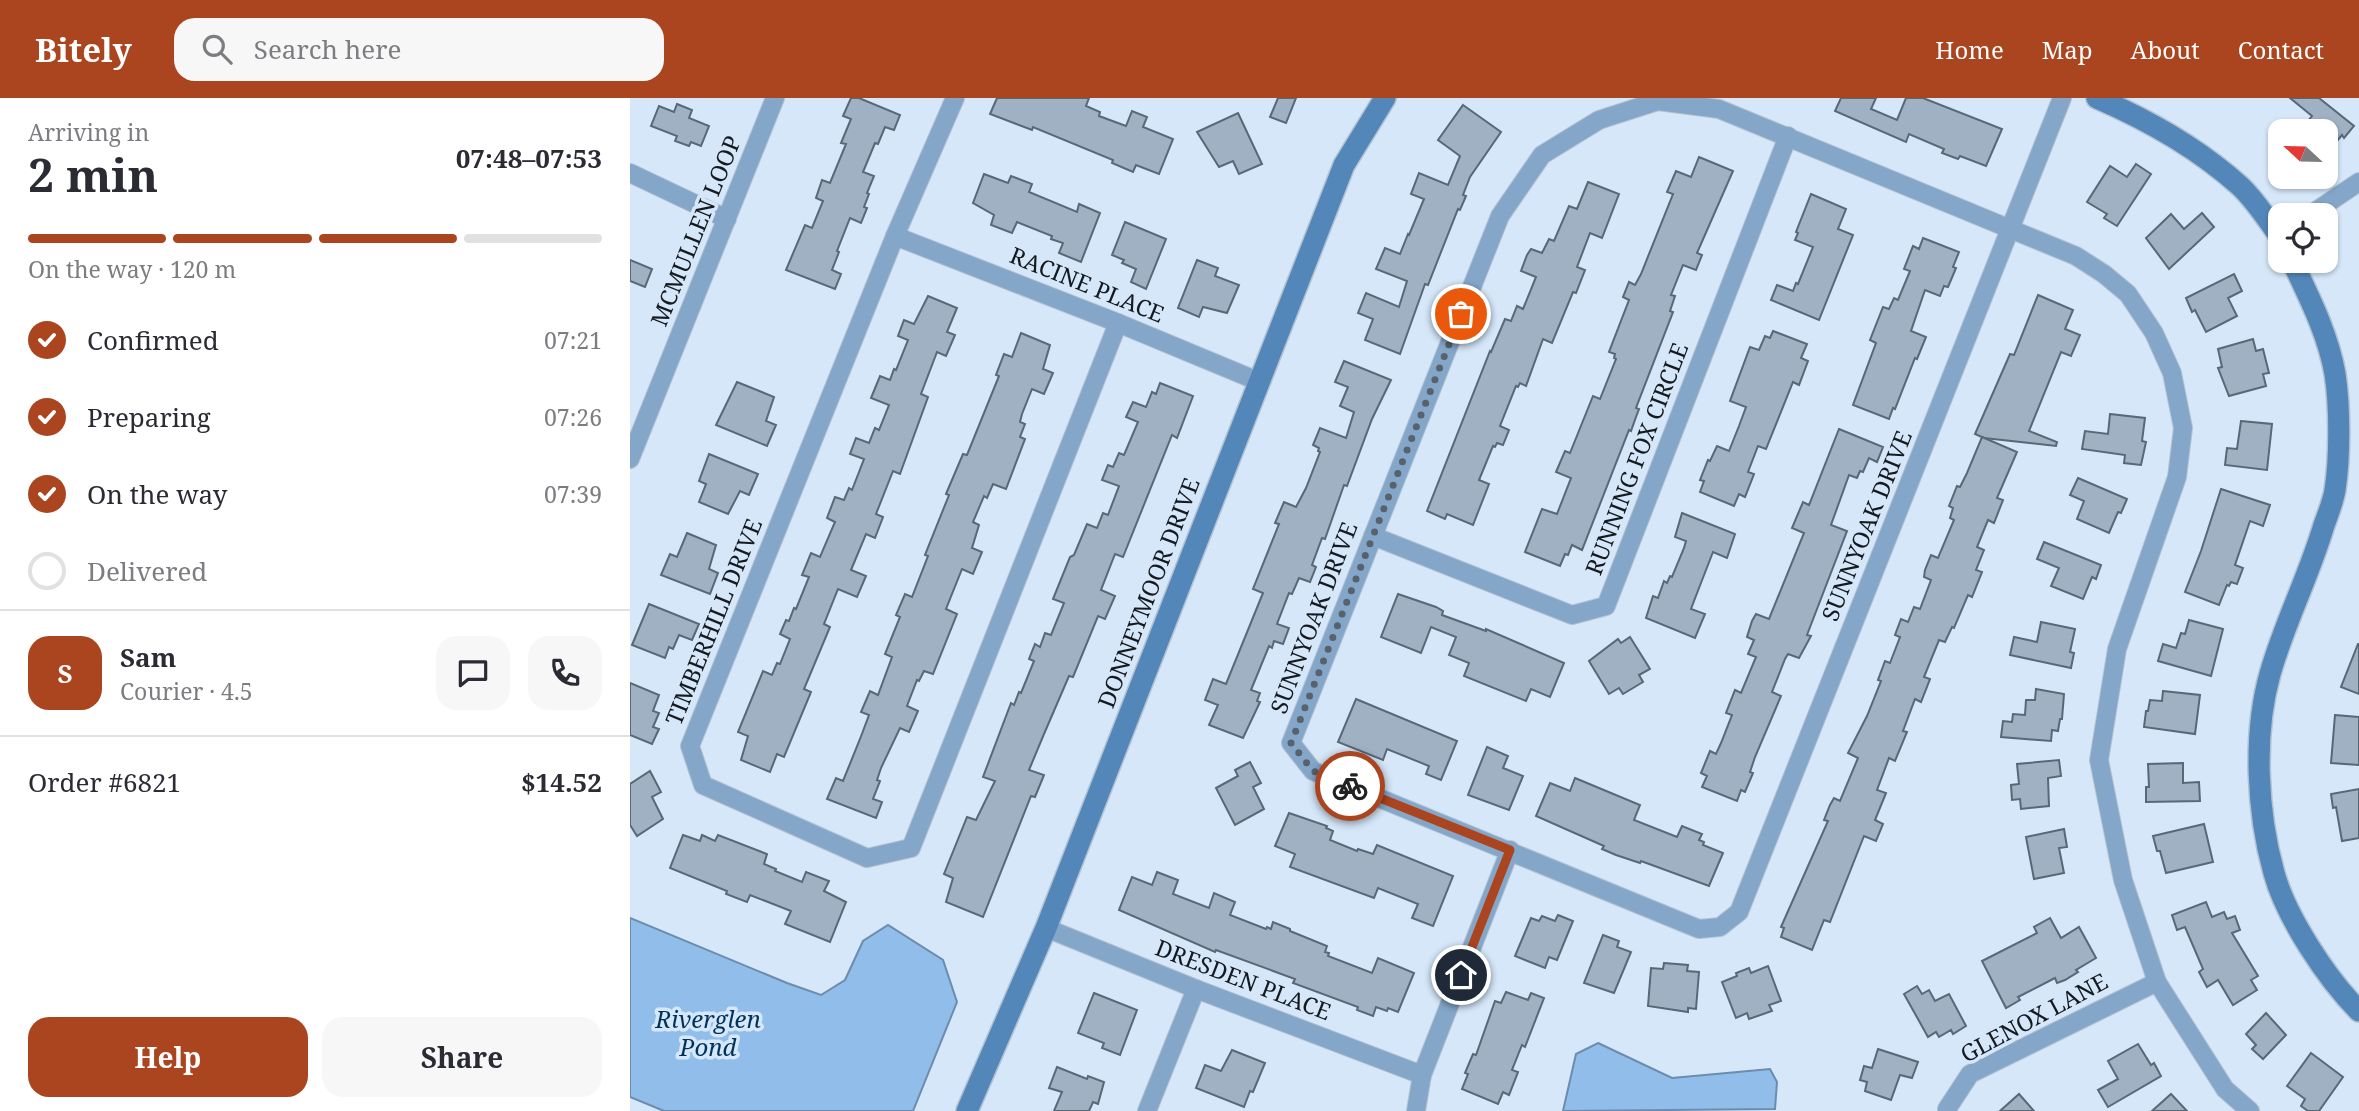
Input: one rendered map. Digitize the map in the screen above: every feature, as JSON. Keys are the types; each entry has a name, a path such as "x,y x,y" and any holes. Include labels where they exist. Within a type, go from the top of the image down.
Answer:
{"street":[{"name":"MCMULLEN LOOP","path":"630,459 775,98"},
{"name":"TIMBERHILL DRIVE","path":"955,98 895,236 690,746 703,785 867,858 911,848 1118,323"},
{"name":"DONNEYMOOR DRIVE","path":"967,1111 1046,929 1344,165 1385,98"},
{"name":"SUNNYOAK DRIVE","path":"2062,98 2011,229 1740,912 1720,927 1699,929 1313,771 1291,743 1500,216 1542,155 1599,120 1658,101 1719,109 1788,136 2011,229 2076,256 2128,294 2154,333 2172,373 2183,428 2177,477 2117,649 2099,760 2123,880 2157,982 2225,1089 2250,1111"},
{"path":"2098,98 2129,111 2191,148 2241,188 2268,221"},
{"name":"RUNNING FOX CIRCLE","path":"1373,536 1572,615 1606,606 1788,136"},
{"path":"630,173 727,219"},
{"path":"2328,203 2359,182"},
{"name":"RACINE PLACE","path":"895,236 1260,382"},
{"path":"2298,273 2316,312 2335,374 2338,434 2336,468 2334,491 2318,547 2269,675 2259,738 2260,809 2274,875 2298,926 2342,995 2359,1011"},
{"path":"1416,1111 1422,1075 1510,850"},
{"name":"DRESDEN PLACE","path":"1046,929 1422,1075"},
{"name":"GLENOX LANE","path":"1948,1111 1970,1074 2157,982"},
{"path":"1147,1111 1196,989"}],"water":[{"name":"Riverglen Pond","path":"630,918 821,995 845,980 863,941 888,925 943,960 957,1002 913,1111 664,1111 630,1097"},
{"path":"1598,1043 1672,1078 1770,1069 1777,1082 1775,1109 1563,1111 1576,1054"}],"building":[{"path":"851,98 859,98 900,115 894,130 885,127 863,172 874,176 867,193 869,194 864,207 867,208 861,223 850,218 832,270 841,274 835,289 786,270 805,225 812,228 823,201 816,198 822,180 830,183 846,144 841,143 851,119 843,116"},
{"path":"997,98 1089,98 1086,106 1100,112 1099,116 1126,126 1132,111 1147,117 1143,127 1173,139 1159,174 1136,165 1133,172 1112,163 1113,160 1033,127 1032,130 990,114"},
{"path":"1278,98 1296,98 1286,123 1270,117"},
{"path":"1841,98 1876,98 1871,109 1897,120 1906,98 1923,98 2002,129 1986,166 1960,156 1958,159 1942,153 1944,149 1909,134 1906,142 1835,111"},
{"path":"2290,98 2319,98 2354,126 2344,138 2342,135 2338,140 2338,119 2310,119 2312,116"},
{"path":"677,104 692,110 689,118 709,126 701,146 691,142 689,146 675,141 677,136 651,126 659,106 674,112"},
{"path":"1463,105 1501,132 1470,177 1463,195 1466,196 1460,210 1458,209 1428,285 1425,284 1400,354 1365,340 1373,319 1358,313 1366,293 1399,307 1407,281 1376,269 1385,248 1400,254 1409,235 1424,199 1411,194 1419,173 1448,185 1460,156 1438,140"},
{"path":"1238,113 1262,164 1239,174 1233,161 1219,167 1197,132"},
{"path":"1699,157 1733,171 1697,253 1702,255 1696,270 1683,265 1671,295 1675,296 1670,311 1673,312 1636,408 1639,409 1631,431 1629,430 1582,550 1572,545 1560,566 1525,552 1542,509 1557,514 1571,478 1556,472 1565,451 1570,453 1593,396 1600,399 1616,359 1615,354 1609,352 1629,300 1623,297 1629,282 1635,285 1641,274 1673,194 1667,192 1676,171 1691,177"},
{"path":"2136,164 2151,174 2117,226 2104,218 2107,214 2087,202 2110,166 2127,177"},
{"path":"984,174 1008,183 1011,176 1032,184 1029,192 1077,212 1079,204 1100,213 1081,262 1059,253 1063,243 1051,239 1052,236 1017,222 1012,233 991,225 994,215 973,203"},
{"path":"1588,182 1619,194 1602,238 1590,233 1577,267 1585,270 1552,343 1543,339 1526,386 1520,383 1516,386 1500,426 1509,430 1503,445 1497,443 1493,446 1479,480 1489,484 1473,525 1447,514 1445,519 1427,511 1490,351 1505,319 1511,321 1517,306 1523,309 1536,277 1521,271 1527,255 1531,249 1542,253 1549,239 1554,241 1569,206 1577,209"},
{"path":"1811,194 1846,209 1838,229 1853,235 1819,320 1771,300 1777,285 1793,291 1813,247 1795,240"},
{"path":"2202,213 2214,227 2169,269 2146,238 2171,214 2184,229"},
{"path":"1125,222 1166,239 1146,289 1131,282 1136,269 1112,255"},
{"path":"1923,238 1959,252 1953,267 1956,268 1948,287 1944,286 1940,296 1925,290 1911,331 1926,337 1889,419 1853,405 1876,343 1870,340 1883,307 1889,309 1894,298 1898,300 1910,271 1904,269 1913,246 1919,249"},
{"path":"630,260 652,269 645,287 630,281"},
{"path":"1197,260 1218,268 1215,276 1239,285 1227,313 1203,307 1199,317 1178,308"},
{"path":"2234,274 2242,291 2228,298 2237,316 2206,332 2186,298"},
{"path":"2038,295 2073,310 2065,329 2080,335 2071,356 2061,352 2029,431 2057,442 2056,446 1984,438 1975,434 2010,354 2014,355"},
{"path":"928,296 957,308 947,332 955,335 946,356 937,352 921,394 928,397 900,474 893,471 876,514 883,517 875,538 866,534 851,570 866,576 857,597 838,589 824,624 830,627 804,689 811,692 784,757 777,754 770,772 741,760 748,736 738,732 763,671 772,675 777,663 780,664 790,639 780,634 786,620 789,621 794,608 796,609 809,577 802,575 811,553 820,557 835,522 827,518 835,497 844,500 849,488 852,490 864,459 850,454 856,438 869,443 875,428 879,430 889,405 871,398 880,376 890,380 894,369 896,370 908,340 898,336 904,320 914,324"},
{"path":"1773,331 1807,344 1801,358 1808,361 1799,385 1793,382 1766,449 1758,446 1748,472 1754,474 1745,497 1739,494 1734,506 1700,492 1704,481 1700,480 1717,446 1729,451 1739,426 1746,407 1730,401 1750,347 1759,350 1765,336 1770,338"},
{"path":"1021,333 1050,345 1043,369 1053,373 1044,394 1032,389 1020,422 1025,424 1020,437 1025,439 1006,489 993,484 987,498 984,496 973,522 979,525 972,548 982,552 973,574 962,569 946,609 957,614 933,674 924,671 919,681 917,680 907,706 918,711 909,732 900,728 881,768 877,780 880,781 873,799 882,802 876,818 827,799 836,778 843,781 869,715 861,712 870,691 878,695 892,657 885,654 900,617 896,615 905,594 912,597 928,556 925,555 949,495 946,494 963,454 967,455 999,376 996,375 1004,354 1012,357"},
{"path":"2253,339 2256,351 2263,349 2269,373 2263,374 2266,386 2229,396 2218,368 2222,367 2218,349"},
{"path":"1344,361 1391,380 1372,419 1347,486 1344,485 1325,539 1322,538 1312,565 1316,567 1310,582 1299,578 1292,594 1289,593 1277,624 1289,628 1283,644 1274,641 1272,648 1269,646 1251,690 1260,693 1257,701 1260,702 1243,738 1209,725 1218,705 1205,700 1213,679 1226,684 1263,593 1253,589 1279,524 1275,523 1284,502 1296,507 1306,488 1320,452 1319,448 1313,445 1320,428 1346,438 1354,412 1340,406 1348,387 1335,382"},
{"path":"737,382 774,397 766,421 776,425 767,446 716,425"},
{"path":"1160,383 1193,396 1177,438 1172,435 1123,557 1115,554 1101,590 1115,596 1105,619 1098,616 1073,677 1069,676 1029,770 1044,775 1035,797 1031,796 983,917 946,902 953,878 944,874 967,817 976,820 995,781 983,777 1011,703 1014,705 1019,692 1021,693 1034,661 1029,659 1035,644 1040,647 1045,633 1051,635 1064,603 1053,599 1070,557 1074,555 1087,524 1097,528 1103,513 1108,515 1119,486 1102,480 1108,465 1113,467 1119,453 1124,455 1138,422 1126,417 1133,402 1146,407 1152,392 1156,394"},
{"path":"2110,414 2145,418 2142,441 2146,442 2141,465 2124,463 2125,455 2082,449 2085,431 2108,434"},
{"path":"2241,421 2272,424 2267,470 2225,465 2227,448 2237,449"},
{"path":"1839,429 1883,447 1877,462 1869,458 1857,478 1849,475 1831,525 1847,531 1807,635 1811,636 1799,658 1788,654 1785,659 1772,692 1781,696 1755,757 1750,772 1753,773 1745,792 1741,790 1737,801 1702,787 1707,776 1701,773 1710,751 1716,754 1732,715 1726,713 1735,690 1741,693 1756,657 1748,654 1754,640 1747,637 1752,621 1756,614 1769,619 1804,533 1792,528 1803,502 1809,505"},
{"path":"1982,437 2017,452 1997,498 2003,500 1994,523 1988,520 1977,547 1984,550 1976,570 1982,572 1972,597 1968,595 1954,628 1952,627 1945,642 1939,640 1924,677 1930,679 1921,702 1915,699 1903,731 1907,732 1895,761 1889,758 1877,790 1886,793 1875,820 1883,824 1876,841 1864,836 1830,922 1824,920 1812,950 1781,937 1784,928 1781,927 1828,821 1824,820 1830,805 1834,798 1840,801 1858,758 1848,753 1867,716 1881,681 1878,680 1885,661 1890,663 1900,637 1895,635 1901,619 1908,622 1914,607 1920,609 1931,580 1924,577 1925,570 1931,555 1938,558 1954,520 1950,518 1953,508 1949,506"},
{"path":"709,454 758,474 749,495 740,491 728,514 699,502 706,484 699,481"},
{"path":"2078,478 2127,499 2109,533 2077,519 2084,501 2070,495"},
{"path":"2221,489 2270,505 2263,526 2250,521 2235,565 2243,568 2237,584 2231,582 2227,585 2219,605 2185,592"},
{"path":"1682,513 1735,534 1727,558 1713,552 1699,588 1691,609 1705,614 1695,638 1646,618 1653,596 1658,598 1664,581 1667,583 1670,576 1672,577 1684,548 1686,541 1675,537"},
{"path":"687,533 716,545 709,569 718,573 710,594 661,575 670,554 677,557"},
{"path":"2044,542 2101,565 2096,579 2092,577 2083,599 2051,586 2059,568 2037,559"},
{"path":"1398,594 1436,607 1443,611 1442,615 1486,629 1564,663 1550,697 1531,689 1526,701 1464,676 1469,663 1449,655 1456,637 1431,627 1421,653 1381,637"},
{"path":"649,604 699,624 692,640 679,635 673,649 669,647 665,658 632,645"},
{"path":"2189,620 2223,629 2211,676 2158,661 2163,644 2176,648 2181,633 2185,634"},
{"path":"2041,622 2075,629 2070,652 2074,653 2071,668 2010,655 2014,637 2037,642"},
{"path":"1630,637 1650,669 1639,675 1643,682 1623,694 1619,688 1609,694 1589,661 1618,639 1621,643"},
{"path":"2359,644 2359,694 2341,687"},
{"path":"630,683 659,695 653,711 659,713 653,727 659,729 652,744 630,735"},
{"path":"2036,689 2064,694 2062,719 2058,731 2052,730 2051,741 2001,737 2003,721 2012,722 2013,714 2025,715 2026,700 2035,700"},
{"path":"2163,691 2200,695 2195,734 2144,727 2150,700 2162,701"},
{"path":"1356,699 1457,741 1441,780 1426,774 1429,766 1387,749 1383,760 1338,742"},
{"path":"2335,715 2359,717 2359,765 2331,763"},
{"path":"1487,747 1508,756 1503,768 1523,776 1509,810 1468,795"},
{"path":"2059,760 2061,776 2048,778 2049,806 2021,809 2020,799 2012,800 2011,785 2019,784 2017,764"},
{"path":"1250,762 1261,783 1253,787 1264,809 1235,825 1216,788 1238,776 1235,770"},
{"path":"2183,763 2183,783 2199,782 2200,801 2146,802 2146,787 2149,787 2148,764"},
{"path":"650,771 661,792 652,797 663,819 637,836 630,825 630,784"},
{"path":"1575,778 1640,805 1634,820 1677,837 1682,826 1702,834 1699,840 1704,842 1703,845 1723,853 1709,886 1641,861 1640,863 1616,855 1602,849 1604,846 1536,816 1550,783 1570,791"},
{"path":"2359,789 2359,838 2342,841 2331,794"},
{"path":"1289,813 1327,826 1326,828 1333,831 1330,840 1357,851 1358,849 1373,854 1377,845 1453,876 1433,926 1412,918 1418,904 1378,888 1374,898 1290,867 1295,854 1275,846"},
{"path":"2204,824 2213,862 2166,873 2153,836"},
{"path":"2064,829 2067,847 2059,848 2064,873 2034,879 2026,837"},
{"path":"683,835 700,841 702,835 715,841 718,835 767,854 764,864 776,869 775,871 802,882 806,872 829,881 824,891 846,902 830,942 785,924 791,911 750,895 747,902 670,868"},
{"path":"1157,872 1178,880 1173,894 1209,908 1214,893 1235,902 1230,915 1266,929 1271,929 1273,922 1290,929 1327,946 1325,952 1329,953 1328,956 1372,973 1378,958 1414,973 1398,1012 1376,1007 1373,1016 1357,1010 1358,1007 1293,983 1295,979 1216,950 1215,952 1119,910 1132,877 1152,885"},
{"path":"2206,902 2212,917 2224,912 2227,919 2235,916 2240,930 2232,933 2258,976 2251,980 2257,990 2233,1005 2218,980 2207,987 2199,972 2203,969 2185,927 2177,930 2172,915"},
{"path":"1558,915 1573,921 1557,960 1549,957 1545,968 1515,956 1531,918 1539,921 1542,916 1555,921"},
{"path":"2050,918 2061,938 2079,927 2096,958 2065,980 2057,983 2055,978 2018,997 2020,1000 2006,1008 1982,961 2037,933 2034,927"},
{"path":"1603,935 1619,941 1617,947 1631,952 1614,993 1584,983"},
{"path":"1664,963 1688,965 1687,971 1699,972 1696,1009 1688,1008 1688,1012 1648,1006 1651,968 1663,969"},
{"path":"1768,966 1781,1001 1769,1005 1772,1011 1749,1019 1747,1013 1736,1018 1722,982 1749,968 1751,973"},
{"path":"1917,986 1922,994 1929,990 1935,1001 1949,994 1966,1026 1953,1034 1951,1030 1939,1037 1936,1032 1928,1037 1904,994"},
{"path":"1506,992 1528,1000 1531,993 1544,998 1525,1047 1522,1045 1512,1070 1518,1072 1509,1095 1503,1092 1498,1104 1462,1089 1468,1074 1465,1073 1473,1054 1476,1055 1495,1001 1501,1003"},
{"path":"1094,993 1137,1010 1120,1055 1102,1048 1104,1043 1078,1033"},
{"path":"2266,1013 2286,1035 2263,1059 2252,1049 2256,1045 2246,1034"},
{"path":"2138,1044 2161,1076 2108,1107 2098,1090 2118,1079 2108,1061"},
{"path":"1878,1049 1918,1062 1912,1078 1900,1075 1891,1100 1865,1091 1867,1082 1860,1080 1864,1066 1872,1068"},
{"path":"1232,1050 1265,1063 1244,1107 1196,1088 1205,1065 1221,1071"},
{"path":"2311,1053 2343,1077 2319,1111 2308,1111 2301,1106 2305,1099 2287,1086"},
{"path":"1057,1067 1087,1079 1088,1076 1104,1082 1098,1104 1093,1102 1089,1111 1054,1111 1062,1092 1049,1088"},
{"path":"2019,1094 2034,1111 2000,1111"},
{"path":"2171,1094 2187,1111 2152,1111"}],"way so far":[{"path":"1350,786 1313,771 1291,743 1461,314"}],"route":[{"path":"1350,786 1510,850 1461,975"}]}
